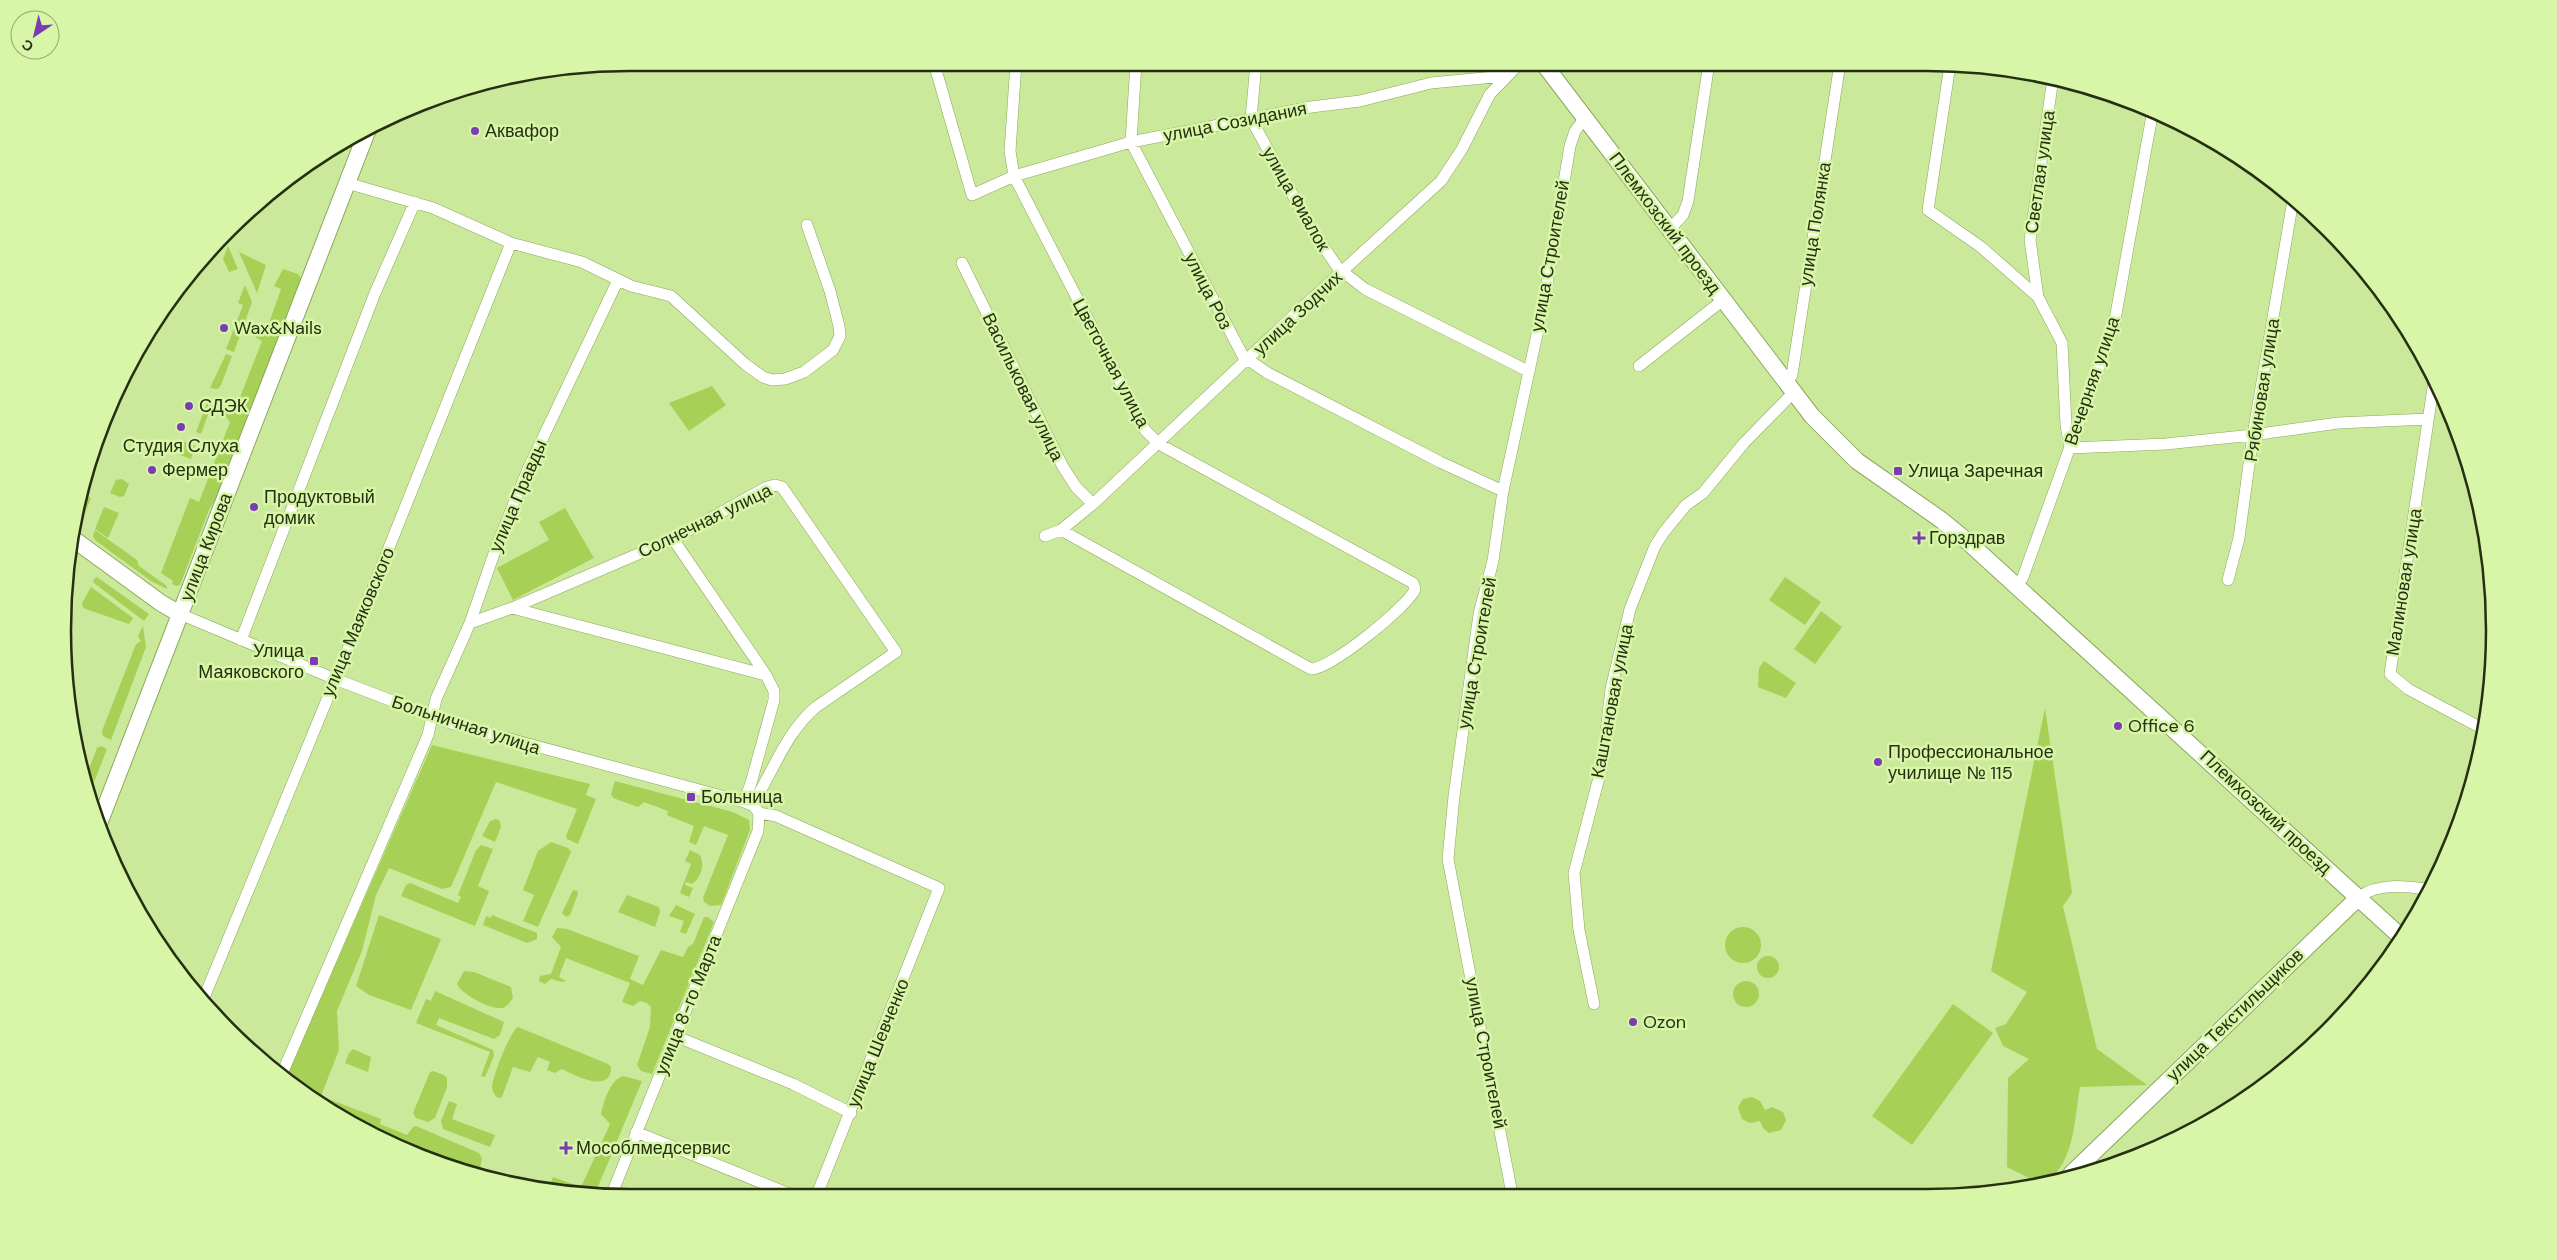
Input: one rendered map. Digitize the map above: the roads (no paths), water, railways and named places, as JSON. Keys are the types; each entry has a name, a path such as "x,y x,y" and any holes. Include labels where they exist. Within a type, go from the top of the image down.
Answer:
{"main road":[{"name":"Племхозский проезд","path":"1550,71 1790,388 1833,438 1857,461 1947,524 2359,897"},
{"name":"улица Кирова","path":"103,814 364,139"},
{"path":"78,543 180,614"},
{"path":"2359,897 2396,933"},
{"name":"улица Текстильщиков","path":"2077,1169 2359,897"}],"street":[{"name":"улица Созидания","path":"936,71 972,195 1014,176 1132,142 1251,119 1360,101 1432,83 1505,76"},
{"name":"Цветочная улица","path":"1015,71 1010,151 1014,176 1137,417 1159,444 1413,583 1415,586 1413,594 1380,626 1322,666 1312,669 1061,530"},
{"path":"1132,142 1136,71"},
{"path":"1251,119 1255,71"},
{"name":"улица Зодчих","path":"1045,536 1061,530 1093,504 1445,177 1462,149 1490,94 1510,71"},
{"path":"1670,229 1683,216 1688,202 1708,71"},
{"name":"улица Полянка","path":"1790,388 1839,71"},
{"path":"1949,72 1928,210 1981,247 2038,297 2062,343 2066,425 2070,448 2166,444 2253,435 2338,423 2428,419"},
{"name":"Светлая улица","path":"2038,297 2030,240 2052,86"},
{"name":"улица Строителей","path":"1511,1189 1448,859 1481,604 1493,561 1503,491 1544,302 1570,146 1575,131 1585,118"},
{"name":"улица Фиалок","path":"1251,119 1311,228 1341,272 1365,289 1528,371"},
{"name":"Вечерняя улица","path":"2017,586 2023,577 2114,325 2151,119"},
{"name":"улица Роз","path":"1132,142 1237,346 1247,360 1431,458 1503,491"},
{"path":"347,182 415,202 461,219 511,244 582,262 631,286 671,296 745,364 763,377 772,380 792,378 804,372 828,354 836,345 840,336 830,291 807,225"},
{"path":"241,640 375,293 415,202"},
{"name":"Рябиновая улица","path":"2228,580 2239,538 2253,435 2292,207"},
{"name":"улица Маяковского","path":"206,993 511,244"},
{"name":"Васильковая улица","path":"962,263 1063,467 1076,487 1093,504"},
{"name":"улица Правды","path":"284,1068 428,735 438,694 470,622 497,545 528,469 618,280"},
{"path":"1639,366 1723,300"},
{"name":"Каштановая улица","path":"1594,1004 1579,930 1574,873 1602,766 1611,688 1630,609 1655,546 1664,532 1686,505 1703,493 1790,388"},
{"name":"Малиновая улица","path":"2432,392 2390,674 2408,690 2477,726"},
{"name":"Солнечная улица","path":"470,622 512,608 673,539 767,487 778,485 788,494 896,652 824,701 805,718 792,733 770,777 752,807"},
{"path":"673,539 766,675 774,691 774,700 751,783 752,807"},
{"path":"512,608 766,675"},
{"name":"Больничная улица","path":"180,614 335,679 433,716 508,740 752,807 940,888"},
{"name":"улица 8-го Марта","path":"614,1189 758,831 752,807"},
{"name":"улица Шевченко","path":"819,1189 940,888"},
{"path":"2359,897 2369,889 2422,889"},
{"path":"675,1036 793,1084 851,1113"},
{"path":"636,1132 777,1189"}],"place":[{"name":"Аквафор","path":"475,131"},
{"name":"Wax&Nails","path":"224,328"},
{"name":"СДЭК","path":"189,406"},
{"name":"Студия Слуха","path":"181,427"},
{"name":"Фермер","path":"152,470"},
{"name":"Улица Заречная","path":"1898,471"},
{"name":"Продуктовый домик","path":"254,507"},
{"name":"Горздрав","path":"1919,538"},
{"name":"Улица Маяковского","path":"314,661"},
{"name":"Office 6","path":"2118,726"},
{"name":"Профессиональное училище № 115","path":"1878,762"},
{"name":"Больница","path":"691,797"},
{"name":"Ozon","path":"1633,1022"},
{"name":"Мособлмедсервис","path":"566,1148"}]}
